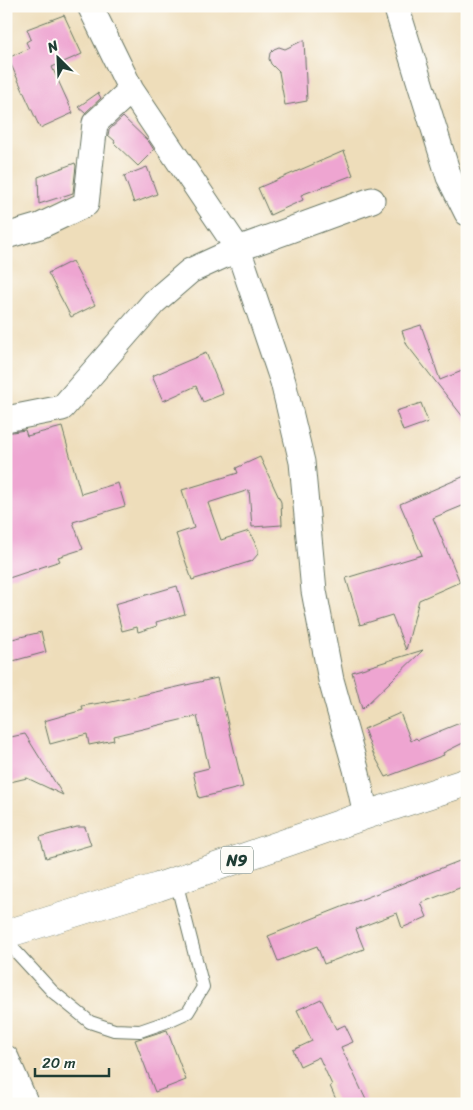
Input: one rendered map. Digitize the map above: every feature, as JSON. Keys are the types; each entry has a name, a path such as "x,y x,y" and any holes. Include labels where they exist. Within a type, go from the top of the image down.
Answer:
{"highway":[{"name":"N9","path":"6,934 176,881 467,782"}],"street":[{"path":"90,6 130,90 238,249 283,382 300,453 316,601 330,680 356,769 366,815"},
{"path":"396,6 449,177 467,213"},
{"path":"6,236 40,226 86,204 95,123 130,90"},
{"path":"6,420 62,408 154,302 190,271 238,249 372,200"},
{"path":"6,1058 26,1104"}],"lane":[{"path":"6,942 53,992 90,1022 114,1030 140,1031 166,1022 188,1012 203,987 176,881"}],"building":[{"path":"64,15 82,54 52,67 73,113 40,128 8,58 29,48 26,42 31,39 27,29"},
{"path":"304,40 307,101 285,105 279,72 271,64 269,59 270,53 279,47 285,49"},
{"path":"98,93 101,98 85,113 78,107"},
{"path":"123,117 149,142 154,150 138,166 108,135 109,130"},
{"path":"344,151 353,175 301,195 303,200 270,215 258,188"},
{"path":"75,163 73,193 39,204 38,177"},
{"path":"147,167 157,194 134,203 124,176"},
{"path":"72,261 95,305 71,317 48,273"},
{"path":"421,325 440,380 467,369 467,422 407,345 402,331"},
{"path":"206,353 223,394 203,402 196,386 163,401 152,376"},
{"path":"421,403 428,422 403,431 396,411"},
{"path":"62,427 81,494 118,483 125,506 73,522 83,549 58,557 60,561 6,579 6,433 25,430 27,436"},
{"path":"260,457 281,502 282,525 252,527 249,490 208,503 221,540 249,531 258,549 258,554 252,561 192,580 176,534 194,528 182,490 238,473 236,468"},
{"path":"467,475 467,504 433,518 460,582 419,600 406,650 392,615 360,625 346,578 422,555 400,504"},
{"path":"177,586 185,614 156,622 157,626 138,632 137,627 122,631 115,604"},
{"path":"41,632 46,652 13,661 8,640"},
{"path":"423,650 362,709 352,672"},
{"path":"217,678 243,787 199,798 193,772 209,768 197,716 113,736 114,740 89,745 87,734 50,744 44,721 83,710 82,706 107,703"},
{"path":"400,713 411,741 416,738 418,740 467,720 467,741 443,753 444,755 386,777 373,753 364,729"},
{"path":"25,734 63,795 27,778 6,783 6,738"},
{"path":"77,827 85,827 91,845 46,858 40,837"},
{"path":"467,858 467,885 421,903 427,917 402,928 397,913 356,929 364,949 324,964 317,946 278,961 268,936"},
{"path":"321,999 336,1029 345,1025 353,1042 341,1047 368,1104 338,1104 330,1086 332,1085 319,1057 300,1066 293,1050 312,1041 297,1010"},
{"path":"167,1030 186,1080 155,1092 135,1040"}]}
